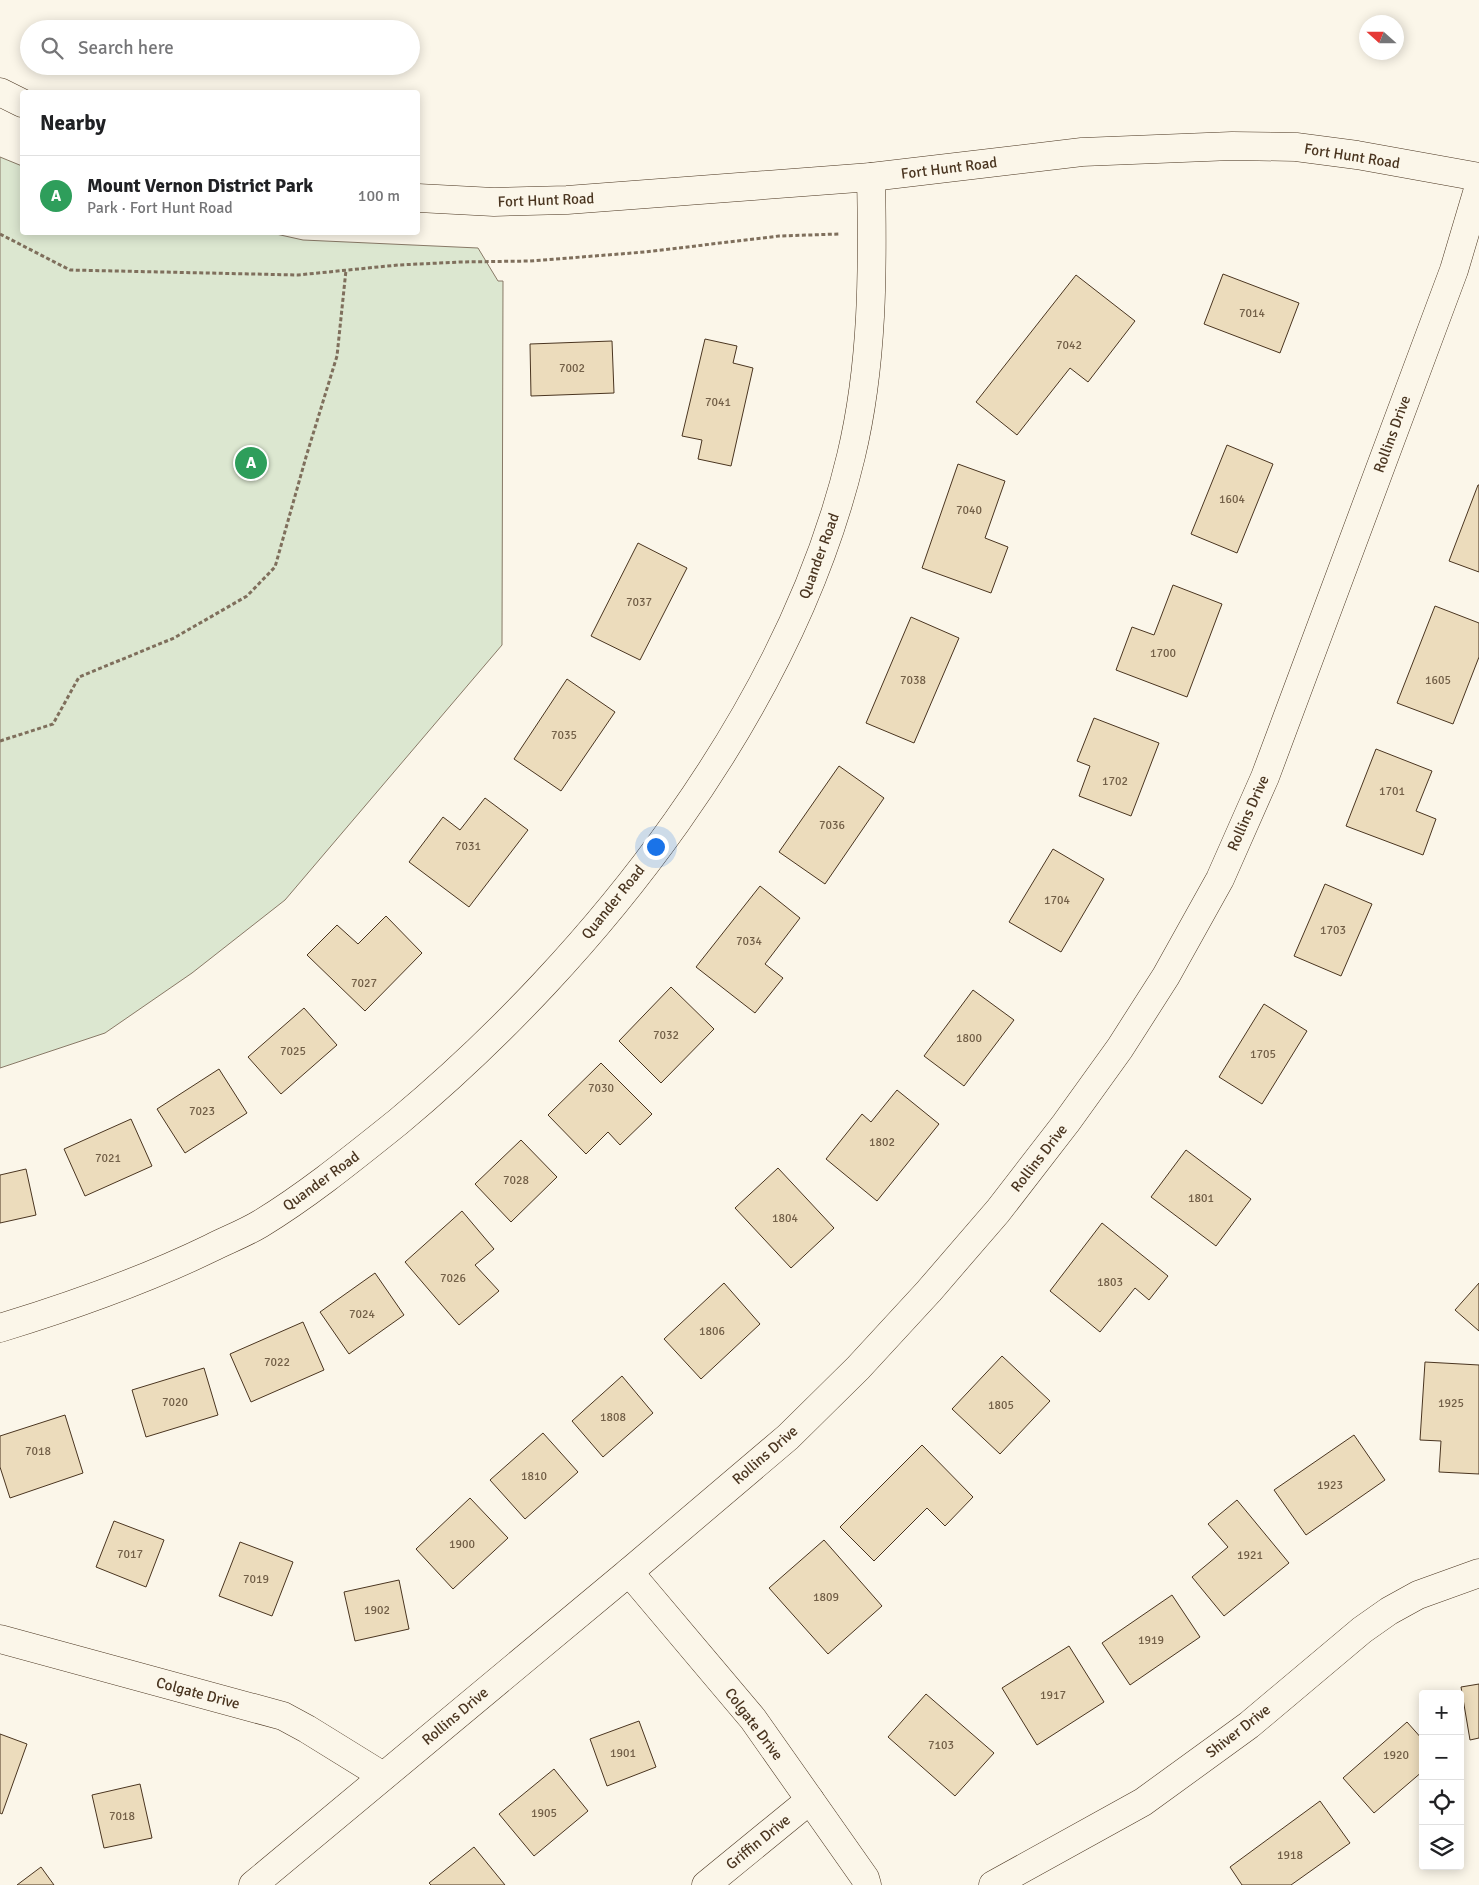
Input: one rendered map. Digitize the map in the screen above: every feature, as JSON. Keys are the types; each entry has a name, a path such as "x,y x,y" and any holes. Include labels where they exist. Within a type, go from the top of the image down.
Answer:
{"street":[{"path":"0,92 20,102"},
{"name":"Fort Hunt Road","path":"420,198 494,202 567,200 871,177 1082,152 1232,146 1296,147 1357,155 1479,177"},
{"name":"Quander Road","path":"0,1328 76,1305 168,1269 256,1226 305,1195 340,1169 441,1086 516,1012 600,920 674,826 735,732 789,634 826,542 852,454 866,370 872,279 871,177"},
{"name":"Rollins Drive","path":"253,1885 788,1437 858,1368 929,1291 998,1211 1066,1123 1120,1048 1166,976 1220,879 1264,777 1454,270 1479,186"},
{"name":"Colgate Drive","path":"629,1572 753,1719 865,1878 867,1885"},
{"name":"Shiver Drive","path":"993,1885 1143,1802 1249,1725 1362,1630 1389,1611 1418,1595 1479,1573"},
{"name":"Colgate Drive","path":"0,1640 283,1716 383,1776"},
{"name":"Griffin Drive","path":"706,1885 810,1800"}],"path":[{"path":"0,234 70,270 176,271 298,276 346,270 460,262 530,261 645,252 779,236 872,233"},
{"path":"0,741 53,724 78,678 174,638 247,596 275,566 337,356 346,270"}],"green space":[{"path":"0,157 20,165 20,235 280,235 303,240 478,248 498,281 503,281 502,645 285,900 192,973 105,1033 0,1068"}],"building":[{"path":"1223,274 1299,303 1280,353 1204,324"},
{"path":"1076,275 1135,321 1088,382 1070,368 1017,435 976,402"},
{"path":"705,339 737,346 733,363 753,368 731,466 698,459 702,440 682,436"},
{"path":"612,341 614,393 531,396 530,344"},
{"path":"1227,445 1273,464 1237,553 1191,534"},
{"path":"958,464 1005,481 985,538 1008,547 991,593 922,568"},
{"path":"1479,485 1479,572 1449,561"},
{"path":"638,543 687,568 640,660 591,636"},
{"path":"1173,585 1222,604 1187,697 1116,670 1132,627 1154,635"},
{"path":"1435,606 1479,623 1479,657 1453,724 1397,703"},
{"path":"911,617 959,638 914,743 866,723"},
{"path":"567,679 615,712 561,791 514,759"},
{"path":"1094,718 1159,743 1131,816 1079,796 1090,766 1077,761"},
{"path":"1376,749 1432,771 1416,811 1436,819 1423,855 1346,826"},
{"path":"839,766 884,798 825,884 779,852"},
{"path":"485,798 528,830 469,907 409,862 443,817 460,830"},
{"path":"1053,849 1104,879 1061,952 1009,922"},
{"path":"1325,884 1372,904 1341,976 1294,956"},
{"path":"760,886 800,918 765,964 783,978 755,1013 696,967"},
{"path":"386,916 422,953 365,1011 307,955 337,925 358,944"},
{"path":"671,987 714,1029 661,1083 619,1041"},
{"path":"973,990 1014,1020 964,1086 924,1056"},
{"path":"1264,1004 1307,1031 1262,1104 1219,1077"},
{"path":"304,1008 337,1045 281,1094 248,1057"},
{"path":"601,1063 652,1114 620,1145 608,1132 586,1154 548,1115"},
{"path":"219,1069 247,1113 185,1153 157,1109"},
{"path":"897,1090 939,1124 877,1201 826,1159 862,1114 871,1122"},
{"path":"131,1119 152,1166 85,1196 64,1149"},
{"path":"521,1140 557,1177 511,1222 475,1184"},
{"path":"1186,1150 1251,1199 1216,1246 1151,1197"},
{"path":"778,1168 834,1228 791,1268 735,1208"},
{"path":"26,1169 36,1215 0,1223 0,1175"},
{"path":"462,1211 494,1249 475,1265 499,1291 459,1325 405,1262"},
{"path":"1102,1223 1168,1276 1149,1300 1135,1288 1100,1332 1050,1291"},
{"path":"375,1273 404,1315 349,1354 320,1312"},
{"path":"724,1283 760,1324 701,1379 664,1339"},
{"path":"1479,1283 1479,1331 1455,1310"},
{"path":"303,1322 324,1370 251,1402 230,1354"},
{"path":"1002,1356 1050,1401 1000,1454 952,1409"},
{"path":"1425,1362 1479,1365 1479,1474 1439,1472 1441,1441 1420,1440"},
{"path":"204,1368 218,1415 146,1437 132,1390"},
{"path":"622,1376 653,1413 603,1457 572,1421"},
{"path":"65,1415 83,1473 10,1498 0,1467 0,1436"},
{"path":"543,1433 578,1472 525,1519 490,1480"},
{"path":"1354,1435 1385,1480 1306,1535 1274,1490"},
{"path":"922,1445 973,1497 945,1526 927,1508 874,1561 840,1527"},
{"path":"470,1498 508,1538 453,1589 416,1549"},
{"path":"1237,1500 1289,1563 1224,1616 1192,1577 1228,1547 1208,1524"},
{"path":"114,1521 164,1540 146,1587 96,1567"},
{"path":"824,1540 882,1606 828,1654 769,1588"},
{"path":"240,1542 293,1562 272,1616 219,1596"},
{"path":"399,1580 409,1629 355,1641 344,1592"},
{"path":"1172,1595 1200,1637 1130,1685 1102,1643"},
{"path":"1069,1646 1104,1702 1037,1745 1002,1688"},
{"path":"1479,1684 1479,1738 1470,1740 1464,1705 1464,1690 1462,1690 1461,1687"},
{"path":"926,1694 994,1753 955,1796 888,1737"},
{"path":"639,1721 656,1767 607,1786 590,1739"},
{"path":"1407,1722 1419,1736 1419,1774 1374,1813 1343,1778"},
{"path":"0,1734 27,1744 2,1814 0,1813"},
{"path":"554,1769 588,1811 534,1856 499,1814"},
{"path":"140,1784 152,1838 104,1848 92,1795"},
{"path":"1320,1801 1350,1843 1291,1885 1242,1885 1230,1867"},
{"path":"474,1847 505,1885 431,1885 429,1883"},
{"path":"41,1867 54,1885 17,1885"}],"place":[{"name":"Mount Vernon District Park","path":"251,463"}]}
